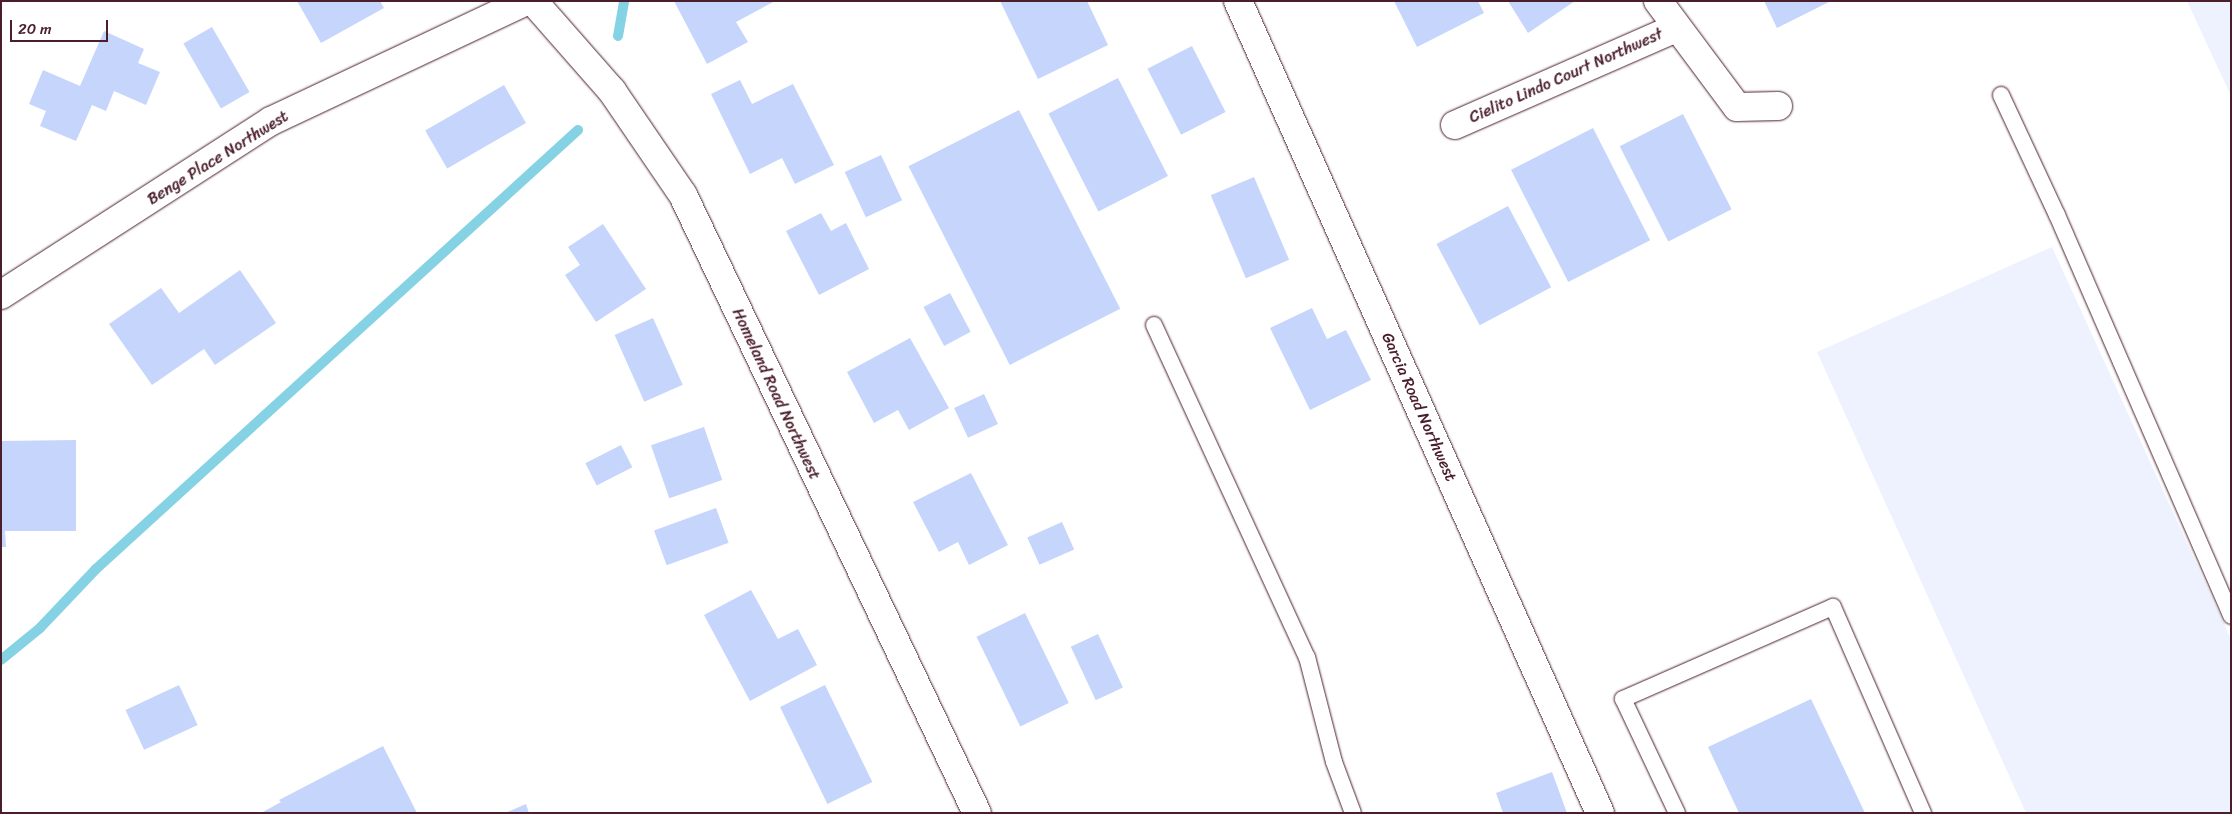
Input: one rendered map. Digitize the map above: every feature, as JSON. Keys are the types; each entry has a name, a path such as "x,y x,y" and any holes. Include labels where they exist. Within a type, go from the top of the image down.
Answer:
{"street":[{"name":"Benge Place Northwest","path":"1,295 271,122 526,1"},
{"name":"Homeland Road Northwest","path":"534,1 612,91 682,195 976,813"},
{"name":"Garcia Road Northwest","path":"1238,1 1600,813"},
{"path":"1658,1 1676,28 1736,107 1778,106"},
{"name":"Cielito Lindo Court Northwest","path":"1455,125 1676,28"}],"lane":[{"path":"2001,95 2057,215 2231,616"},
{"path":"1154,325 1307,657 1334,762 1352,813"},
{"path":"1677,813 1623,699 1833,607 1923,813"}],"shaded area":[{"path":"2187,1 2231,1 2231,96"},
{"path":"2052,247 2231,639 2231,813 2026,813 1817,352"}],"building":[{"path":"297,1 380,1 384,8 321,43"},
{"path":"674,1 775,1 736,22 748,42 707,64"},
{"path":"1000,1 1087,1 1108,45 1038,79"},
{"path":"1394,1 1478,1 1484,13 1417,47"},
{"path":"1508,1 1575,1 1528,33"},
{"path":"1764,1 1831,1 1777,28"},
{"path":"212,27 250,92 221,108 183,44"},
{"path":"104,31 144,49 138,63 160,72 146,105 114,91 106,111 92,105 76,141 40,126 46,111 29,104 43,70 80,86"},
{"path":"1192,46 1226,112 1181,135 1147,69"},
{"path":"1118,78 1168,176 1098,211 1049,113"},
{"path":"740,80 752,104 793,84 834,165 795,184 782,158 750,174 711,94"},
{"path":"504,85 526,123 447,169 425,131"},
{"path":"1019,110 1120,309 1010,365 909,166"},
{"path":"1683,114 1732,209 1668,242 1620,146"},
{"path":"1593,128 1650,240 1568,282 1511,170"},
{"path":"881,155 902,200 866,217 845,172"},
{"path":"1254,177 1289,260 1246,278 1211,195"},
{"path":"1508,206 1551,287 1480,325 1436,244"},
{"path":"821,213 831,231 846,223 869,269 819,295 786,231"},
{"path":"603,224 646,289 596,322 565,275 580,265 568,247"},
{"path":"240,270 276,323 215,365 204,349 152,385 109,324 161,288 179,313"},
{"path":"950,293 971,332 944,346 924,307"},
{"path":"1312,308 1327,339 1346,330 1371,380 1310,410 1270,328"},
{"path":"653,318 683,385 644,402 615,335"},
{"path":"910,338 949,408 909,430 898,410 874,423 847,372"},
{"path":"984,394 998,424 968,438 954,408"},
{"path":"704,427 722,480 669,498 651,445"},
{"path":"76,440 76,531 5,531 6,547 1,547 1,441"},
{"path":"621,445 632,467 597,485 585,463"},
{"path":"971,473 1008,545 969,565 958,542 939,552 913,502"},
{"path":"716,508 729,543 667,565 654,531"},
{"path":"1062,522 1074,549 1039,565 1027,537"},
{"path":"751,590 778,639 798,629 817,665 750,701 704,615"},
{"path":"1025,613 1069,703 1020,727 976,637"},
{"path":"1098,634 1123,687 1096,700 1071,647"},
{"path":"179,685 198,725 144,750 126,710"},
{"path":"825,685 872,782 827,804 780,707"},
{"path":"1811,699 1865,813 1739,813 1708,747"},
{"path":"383,746 417,813 261,813 281,802 279,800"},
{"path":"1552,772 1567,813 1503,813 1496,793"},
{"path":"526,804 529,813 505,813"}],"waterway":[{"path":"618,36 624,1"},
{"path":"1,660 40,628 96,569 578,130"}]}
